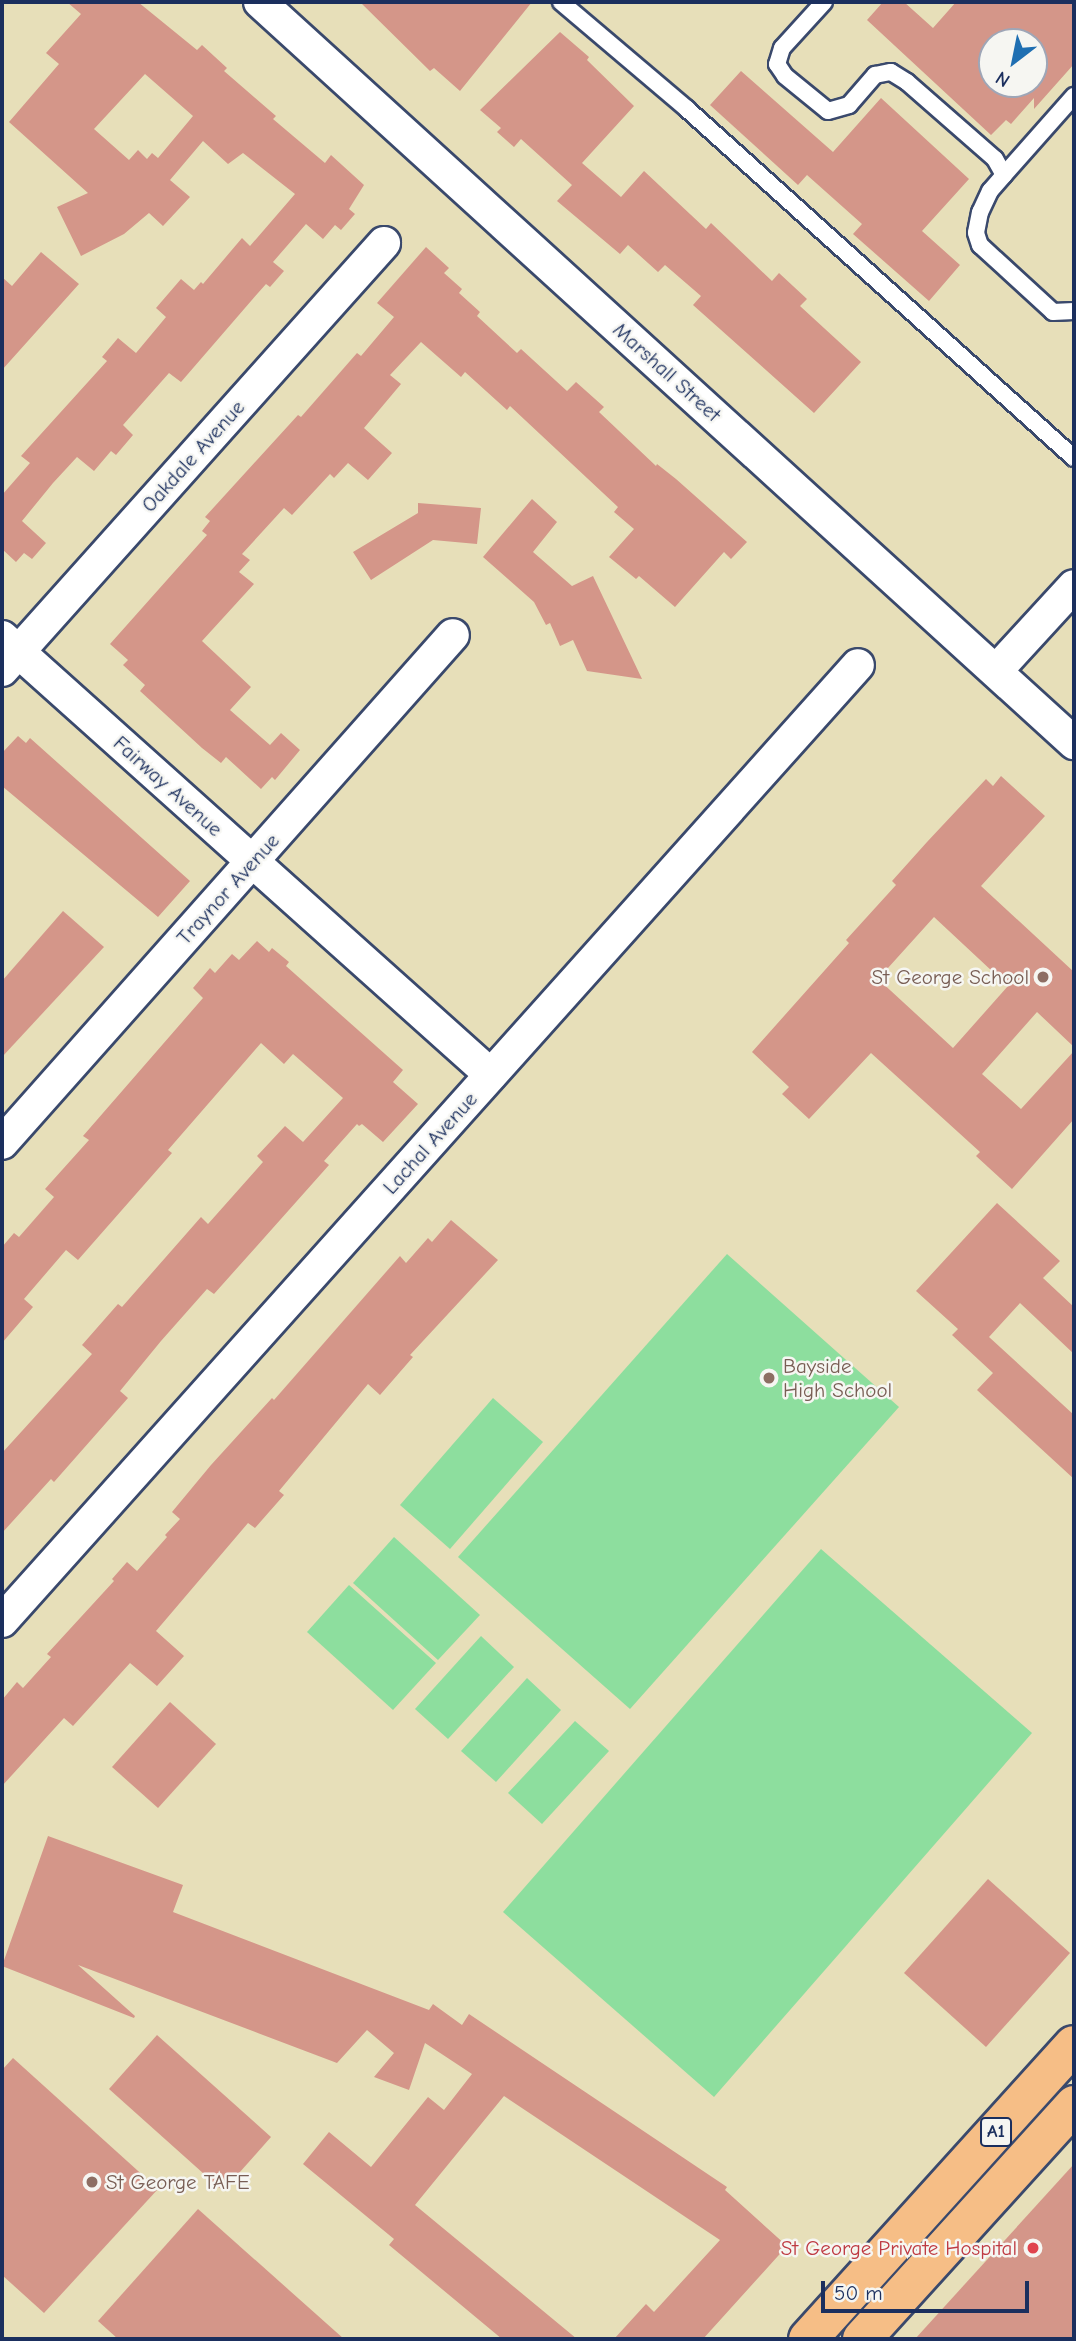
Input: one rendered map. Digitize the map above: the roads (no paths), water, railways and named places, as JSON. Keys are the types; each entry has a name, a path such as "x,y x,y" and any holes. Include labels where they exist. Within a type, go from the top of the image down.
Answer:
{"highway":[{"name":"A1","path":"808,2339 1074,2045"},
{"name":"A1","path":"862,2339 1074,2105"}],"street":[{"name":"Marshall Street","path":"260,2 1074,743"},
{"name":"Oakdale Avenue","path":"7,653 384,243"},
{"path":"996,671 1074,586"},
{"name":"Traynor Avenue","path":"2,1143 453,635"},
{"name":"Fairway Avenue","path":"7,653 253,861 491,1074"},
{"name":"Lachal Avenue","path":"2,1621 858,665"}],"lane":[{"path":"561,2 687,109 1074,458"},
{"path":"824,2 782,48 777,64 785,76 828,111 849,105 875,75 891,72 907,82 995,159 1004,175"},
{"path":"1074,96 990,191 980,212 976,233 980,244 1053,312 1074,312"}],"place":[{"name":"St George School","path":"1043,977"},
{"name":"Bayside High School","path":"769,1378"},
{"name":"St George TAFE","path":"92,2182"},
{"name":"St George Private Hospital","path":"1033,2248"}]}
